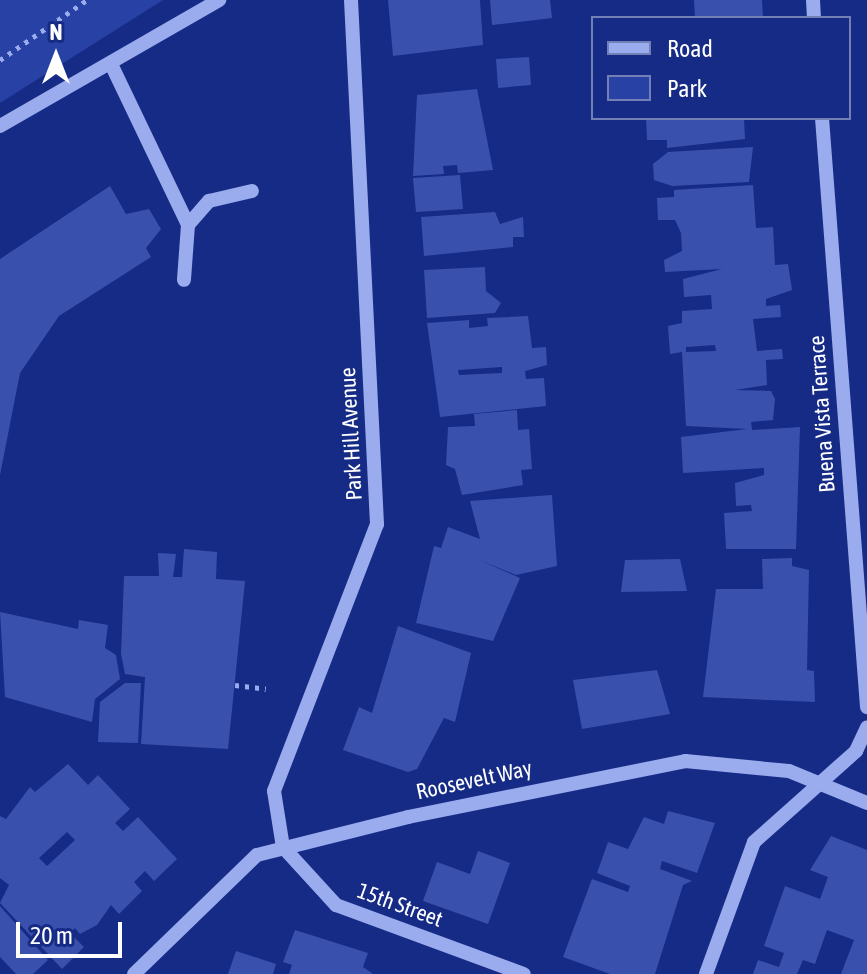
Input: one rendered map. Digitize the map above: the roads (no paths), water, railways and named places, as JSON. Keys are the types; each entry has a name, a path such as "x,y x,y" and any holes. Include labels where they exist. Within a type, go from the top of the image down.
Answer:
{"street":[{"path":"0,126 219,0"},
{"name":"Park Hill Avenue","path":"283,847 274,791 377,524 351,0"},
{"path":"111,64 188,225 184,280"},
{"name":"Buena Vista Terrace","path":"822,120 867,707"},
{"path":"188,225 209,201 252,191"},
{"path":"851,517 867,516"},
{"path":"706,974 754,842 856,751 867,727"},
{"name":"Roosevelt Way","path":"134,974 231,875 283,847 685,761 748,762 867,803"},
{"name":"15th Street","path":"283,847 336,905 524,974"}]}
